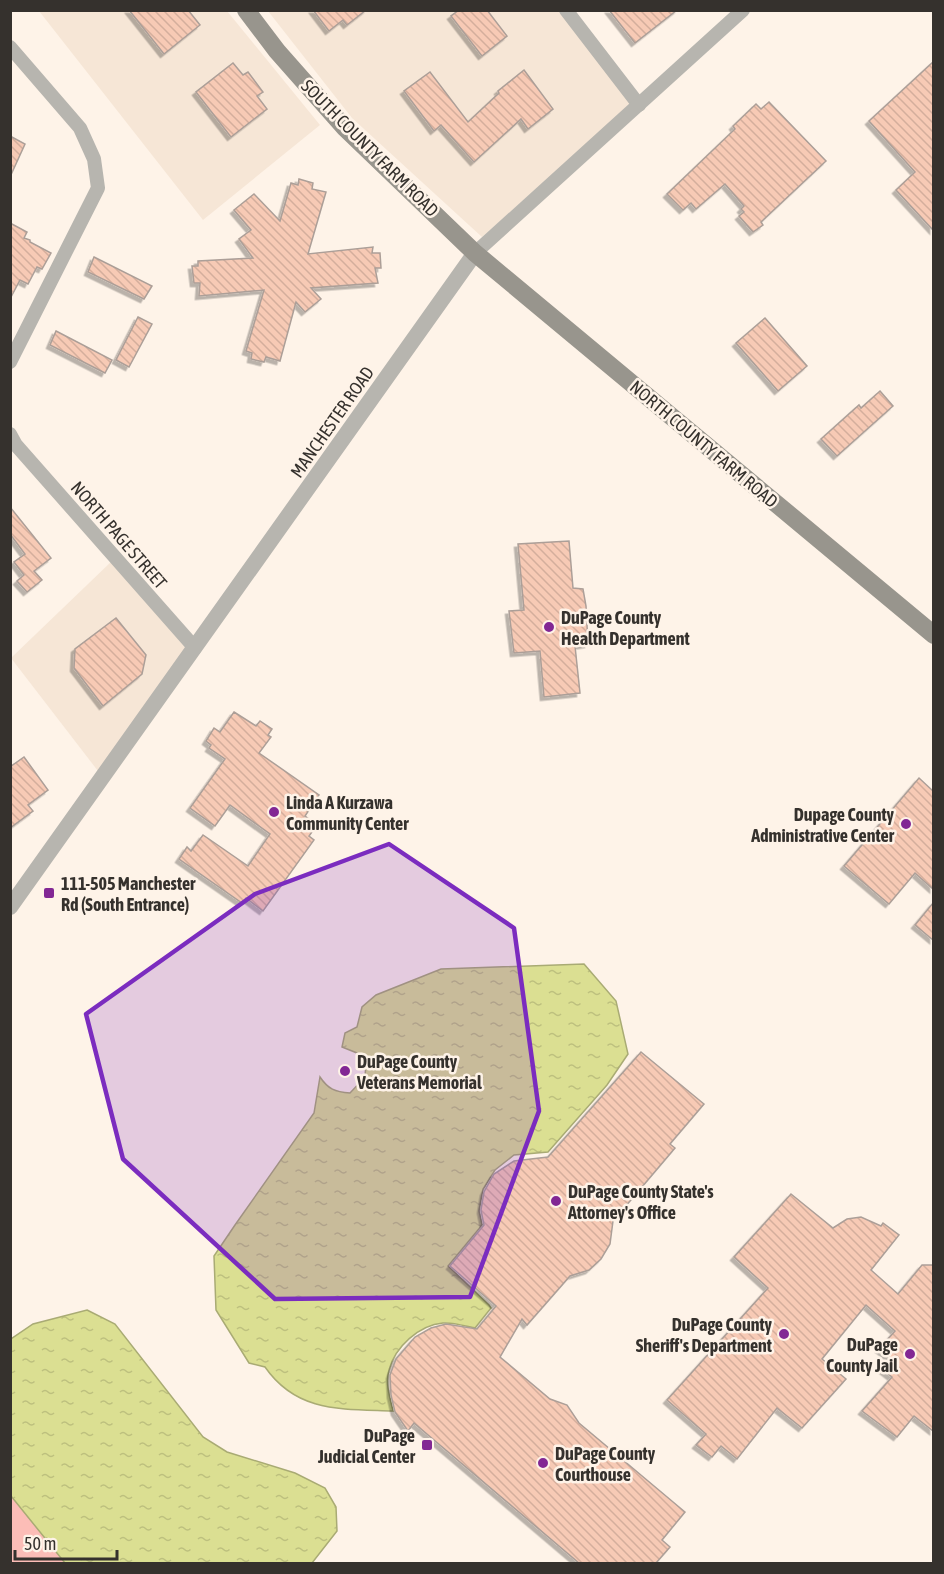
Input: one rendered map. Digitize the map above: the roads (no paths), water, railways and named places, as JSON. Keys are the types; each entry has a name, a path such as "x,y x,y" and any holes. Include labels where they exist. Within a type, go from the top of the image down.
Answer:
{"main road":[{"name":"SOUTH COUNTY FARM ROAD","path":"246,10 277,51 345,128 476,253"},
{"name":"NORTH COUNTY FARM ROAD","path":"476,253 933,635"}],"street":[{"path":"567,10 639,105"},
{"name":"MANCHESTER ROAD","path":"10,907 476,253 743,10"},
{"path":"10,48 80,128 94,159 98,188 10,362"},
{"name":"NORTH PAGE STREET","path":"12,441 195,648"}],"water":[{"path":"584,964 616,1001 628,1054 607,1085 548,1152 514,1155 495,1170 483,1189 479,1211 482,1225 448,1266 491,1308 475,1328 451,1323 434,1325 417,1333 402,1346 392,1361 388,1375 388,1391 393,1411 356,1410 306,1401 291,1393 265,1367 249,1363 216,1310 214,1256 314,1113 320,1077 332,1089 350,1093 365,1077 366,1063 357,1053 342,1047 345,1033 357,1027 362,1007 376,995 441,969"},
{"path":"87,1310 115,1324 203,1437 227,1452 295,1473 325,1488 336,1507 337,1531 312,1563 65,1563 11,1496 11,1339 33,1324"}],"place":[{"name":"DuPage County Health Department","path":"549,627"},
{"name":"Linda A Kurzawa Community Center","path":"274,812"},
{"name":"Dupage County Administrative Center","path":"906,824"},
{"name":"111-505 Manchester Rd (South Entrance)","path":"49,893"},
{"name":"DuPage County Veterans Memorial","path":"345,1071"},
{"name":"DuPage County State's Attorney's Office","path":"556,1201"},
{"name":"DuPage County Sheriff's Department","path":"784,1334"},
{"name":"DuPage County Jail","path":"910,1354"},
{"name":"DuPage Judicial Center","path":"427,1445"},
{"name":"DuPage County Courthouse","path":"543,1463"}]}
